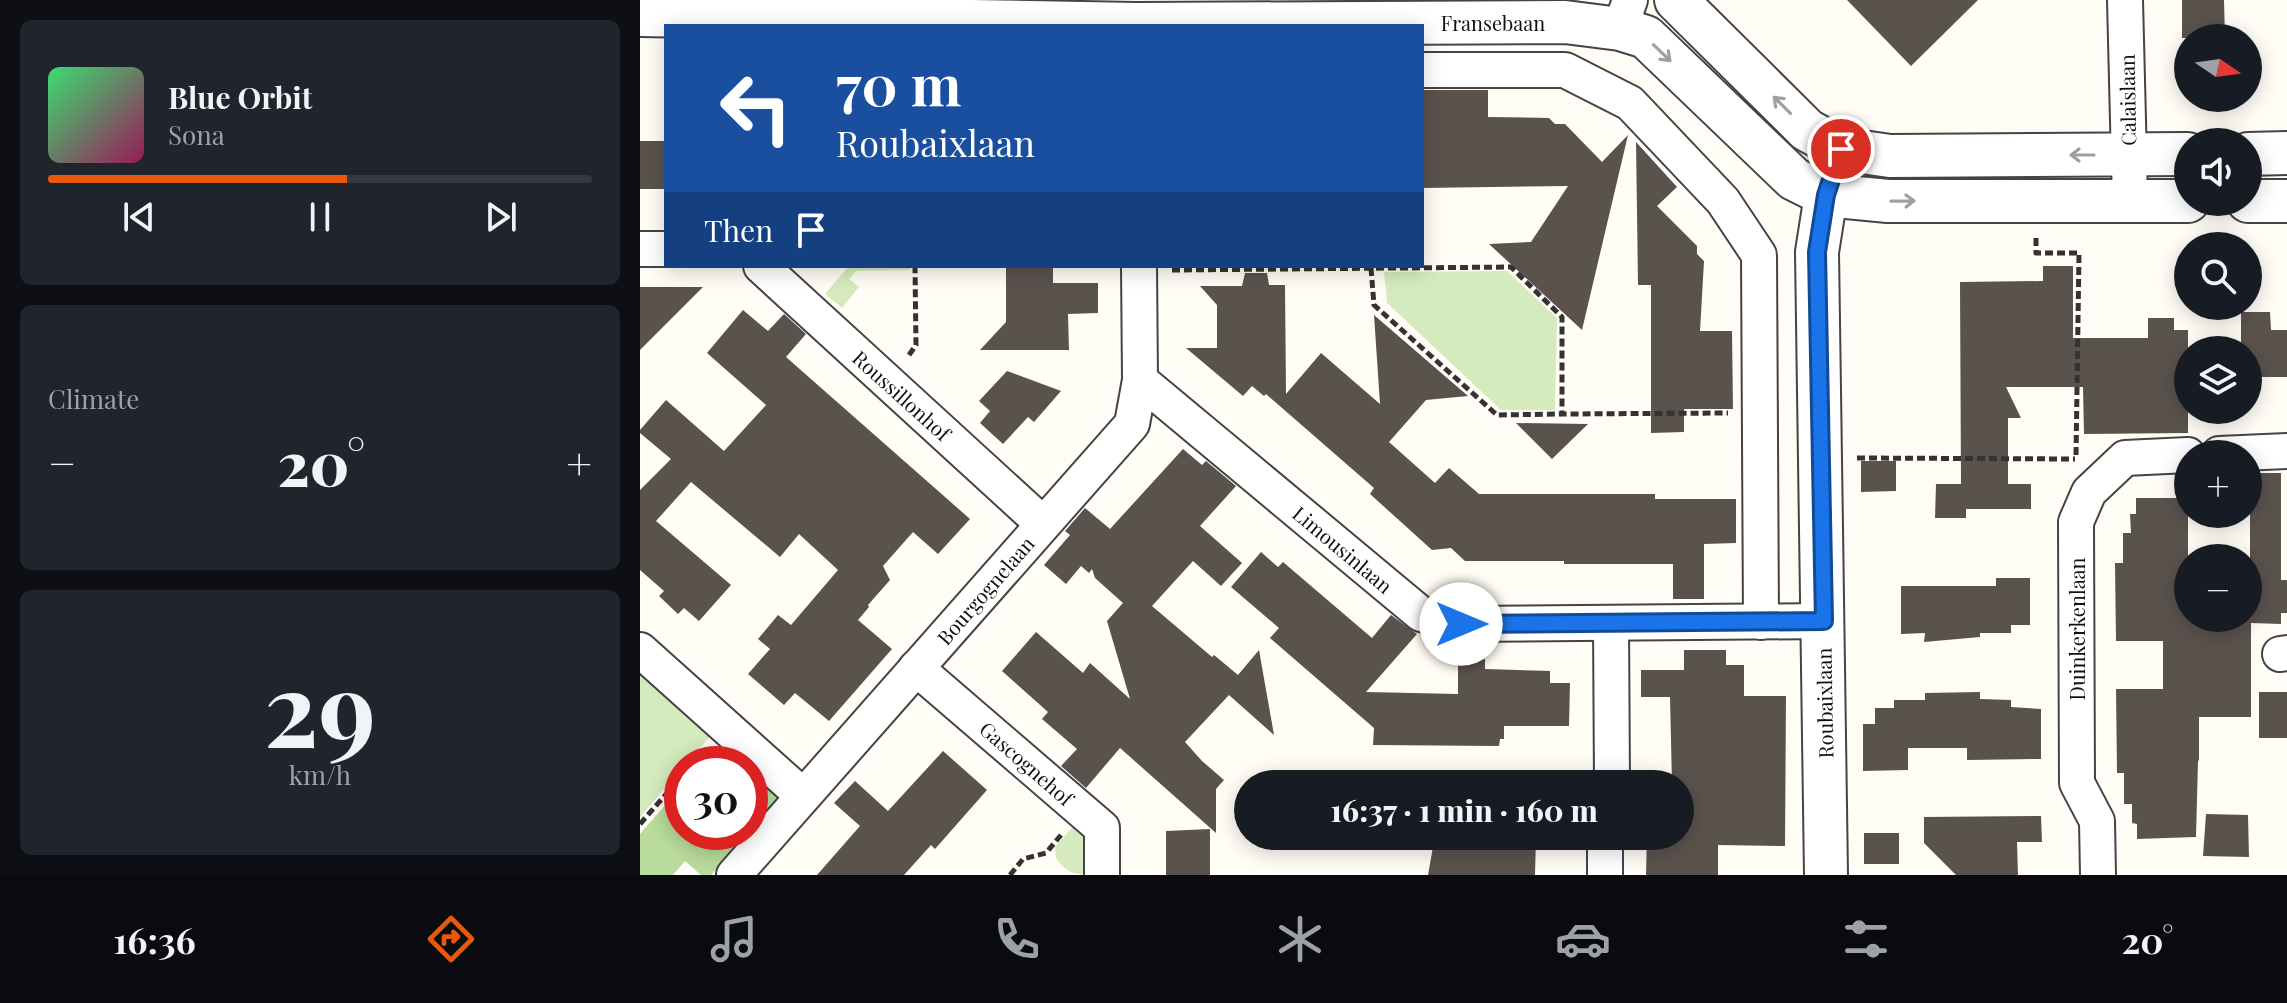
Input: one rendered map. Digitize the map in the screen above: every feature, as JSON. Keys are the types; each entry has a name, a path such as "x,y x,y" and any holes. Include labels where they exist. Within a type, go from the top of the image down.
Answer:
{"street":[{"path":"1676,0 1807,130 1841,149 1890,156 2174,154"},
{"name":"Calaislaan","path":"2125,0 2130,201"},
{"name":"Fransebaan","path":"640,15 1565,22 1625,14 1794,179 1826,195 1888,201 2174,201"},
{"path":"1424,70 1565,70 1630,103 1723,201 1759,255 1761,622"},
{"name":"Roubaixlaan","path":"1826,875 1817,252 1826,195 1841,149"},
{"path":"2262,154 2287,153"},
{"path":"2262,201 2287,201"},
{"path":"640,249 664,249"},
{"name":"Roussillonhof","path":"763,268 1043,524"},
{"name":"Bourgognelaan","path":"734,875 1132,424 1140,380 1139,268"},
{"name":"Limousinlaan","path":"1140,380 1421,614 1461,624 1824,621"},
{"path":"2262,452 2287,451"},
{"name":"Duinkerkenlaan","path":"2098,875 2097,821 2077,783 2076,522 2089,492 2125,458 2174,456"},
{"path":"1611,623 1612,770"},
{"path":"640,650 803,796"},
{"name":"Gascognehof","path":"916,668 1102,828 1102,875"},
{"path":"1605,850 1605,875"}],"path":[{"path":"1821,457 2076,459 2079,253 2036,253 2036,200"},
{"path":"1424,268 1511,267 1562,317 1562,414"},
{"path":"888,382 916,345 915,268"},
{"path":"1139,268 1371,268 1374,305 1497,415 1760,413"},
{"path":"640,824 664,797"},
{"path":"1010,875 1023,859 1046,853 1082,810"}],"green space":[{"path":"847,268 910,268 856,271 849,279 859,287 842,308 825,294"},
{"path":"1507,271 1557,318 1555,410 1501,410 1387,303 1384,272"},
{"path":"640,672 711,735 702,746 664,746 664,790 640,817"},
{"path":"768,785 780,797 768,810"},
{"path":"664,807 664,850 733,850 711,875 701,875 685,861 673,875 640,875 640,834"},
{"path":"1076,823 1094,837 1093,875 1072,872 1056,858 1055,847"}],"building":[{"path":"1847,0 1978,0 1911,66"},
{"path":"2182,0 2224,0 2225,24 2182,24"},
{"path":"1424,90 1488,90 1488,117 1549,118 1555,124 1565,124 1602,162 1628,135 1582,330 1489,244 1531,242 1568,186 1424,188"},
{"path":"640,141 664,141 664,189 640,189"},
{"path":"1636,142 1677,187 1657,206 1697,246 1697,254 1704,261 1700,331 1732,331 1733,409 1684,409 1684,432 1651,433 1651,285 1638,285"},
{"path":"2043,266 2073,266 2073,338 2148,338 2148,318 2174,318 2174,330 2188,330 2188,336 2174,336 2174,424 2188,424 2188,433 2084,434 2083,387 2006,387 2021,418 2008,418 2008,484 2031,484 2031,509 1966,509 1966,518 1935,518 1936,484 1961,484 1960,282 2043,281"},
{"path":"1006,268 1053,268 1053,283 1098,283 1098,313 1068,314 1069,350 980,350 1006,322"},
{"path":"1245,273 1267,273 1269,285 1285,285 1286,394 1321,353 1380,404 1374,315 1468,396 1426,400 1389,442 1435,483 1449,468 1479,494 1655,494 1655,499 1736,499 1736,543 1704,544 1704,599 1673,599 1673,564 1465,561 1451,548 1432,550 1370,494 1374,488 1266,394 1264,396 1252,386 1243,396 1186,348 1217,348 1217,305 1200,286 1242,286"},
{"path":"640,287 703,287 640,350"},
{"path":"743,310 768,331 784,314 806,334 786,357 970,519 938,554 913,532 883,566 890,580 858,620 892,649 829,721 795,693 784,705 748,674 770,649 758,639 778,615 791,625 838,570 799,534 780,557 691,482 656,521 731,585 699,621 684,608 678,614 659,596 664,591 640,570 640,490 671,459 640,430 666,400 724,451 766,405 707,353"},
{"path":"2262,312 2270,312 2271,330 2287,330 2287,377 2262,377 2262,336 2241,336 2241,320 2262,320"},
{"path":"1007,371 1061,391 1034,422 1028,417 1003,444 980,423 990,411 979,401"},
{"path":"1516,423 1588,424 1552,459"},
{"path":"1183,449 1202,465 1206,461 1236,486 1200,526 1242,563 1221,586 1193,561 1152,606 1238,675 1259,650 1274,735 1229,695 1185,742 1224,780 1216,789 1216,833 1120,748 1086,788 1061,766 1077,749 1042,719 1048,712 1002,671 1036,632 1083,673 1090,663 1130,699 1107,621 1123,603 1095,578 1092,569 1089,573 1081,566 1066,584 1044,565 1070,535 1065,531 1085,508 1110,529"},
{"path":"1861,461 1896,461 1896,491 1861,492"},
{"path":"2262,473 2281,473 2281,580 2287,580 2287,613 2281,613 2281,624 2262,623 2262,544 2250,544 2250,528 2262,528"},
{"path":"2136,498 2174,498 2174,528 2188,528 2188,544 2174,544 2174,632 2251,632 2251,717 2199,717 2196,837 2137,839 2137,824 2132,823 2132,804 2124,804 2124,773 2117,773 2116,689 2163,689 2163,641 2116,641 2115,563 2123,563 2123,533 2131,533 2130,514 2136,514"},
{"path":"1261,552 1278,567 1283,562 1372,638 1391,615 1417,634 1366,692 1458,694 1458,652 1485,652 1485,669 1550,671 1550,683 1570,683 1569,726 1504,726 1504,739 1500,739 1499,746 1373,745 1374,728 1270,638 1279,628 1231,587"},
{"path":"1996,578 2030,578 2030,625 2011,625 2011,633 1980,633 1980,637 1924,642 1925,633 1901,634 1901,586 1996,586"},
{"path":"1684,650 1726,650 1726,665 1744,665 1744,696 1786,696 1785,846 1718,845 1718,875 1646,875 1647,850 1694,850 1694,770 1672,770 1670,697 1641,697 1641,670 1684,670"},
{"path":"1980,692 1980,699 2011,700 2011,707 2041,709 2041,759 1967,760 1967,748 1908,748 1908,770 1863,771 1863,724 1875,724 1875,708 1894,708 1894,700 1925,700 1925,693"},
{"path":"2259,692 2287,692 2287,738 2259,738"},
{"path":"943,751 987,790 935,849 931,845 904,875 817,875 860,826 834,803 855,781 888,811"},
{"path":"2206,814 2248,815 2249,857 2203,856"},
{"path":"2041,816 2042,842 2017,842 2018,875 1956,875 1924,843 1924,817"},
{"path":"1210,829 1210,875 1166,875 1166,831"},
{"path":"1864,833 1899,833 1899,864 1864,864"},
{"path":"1432,850 1536,850 1535,875 1428,875"}],"route":[{"path":"1461,624 1824,621 1817,252 1826,195 1841,149"}]}
